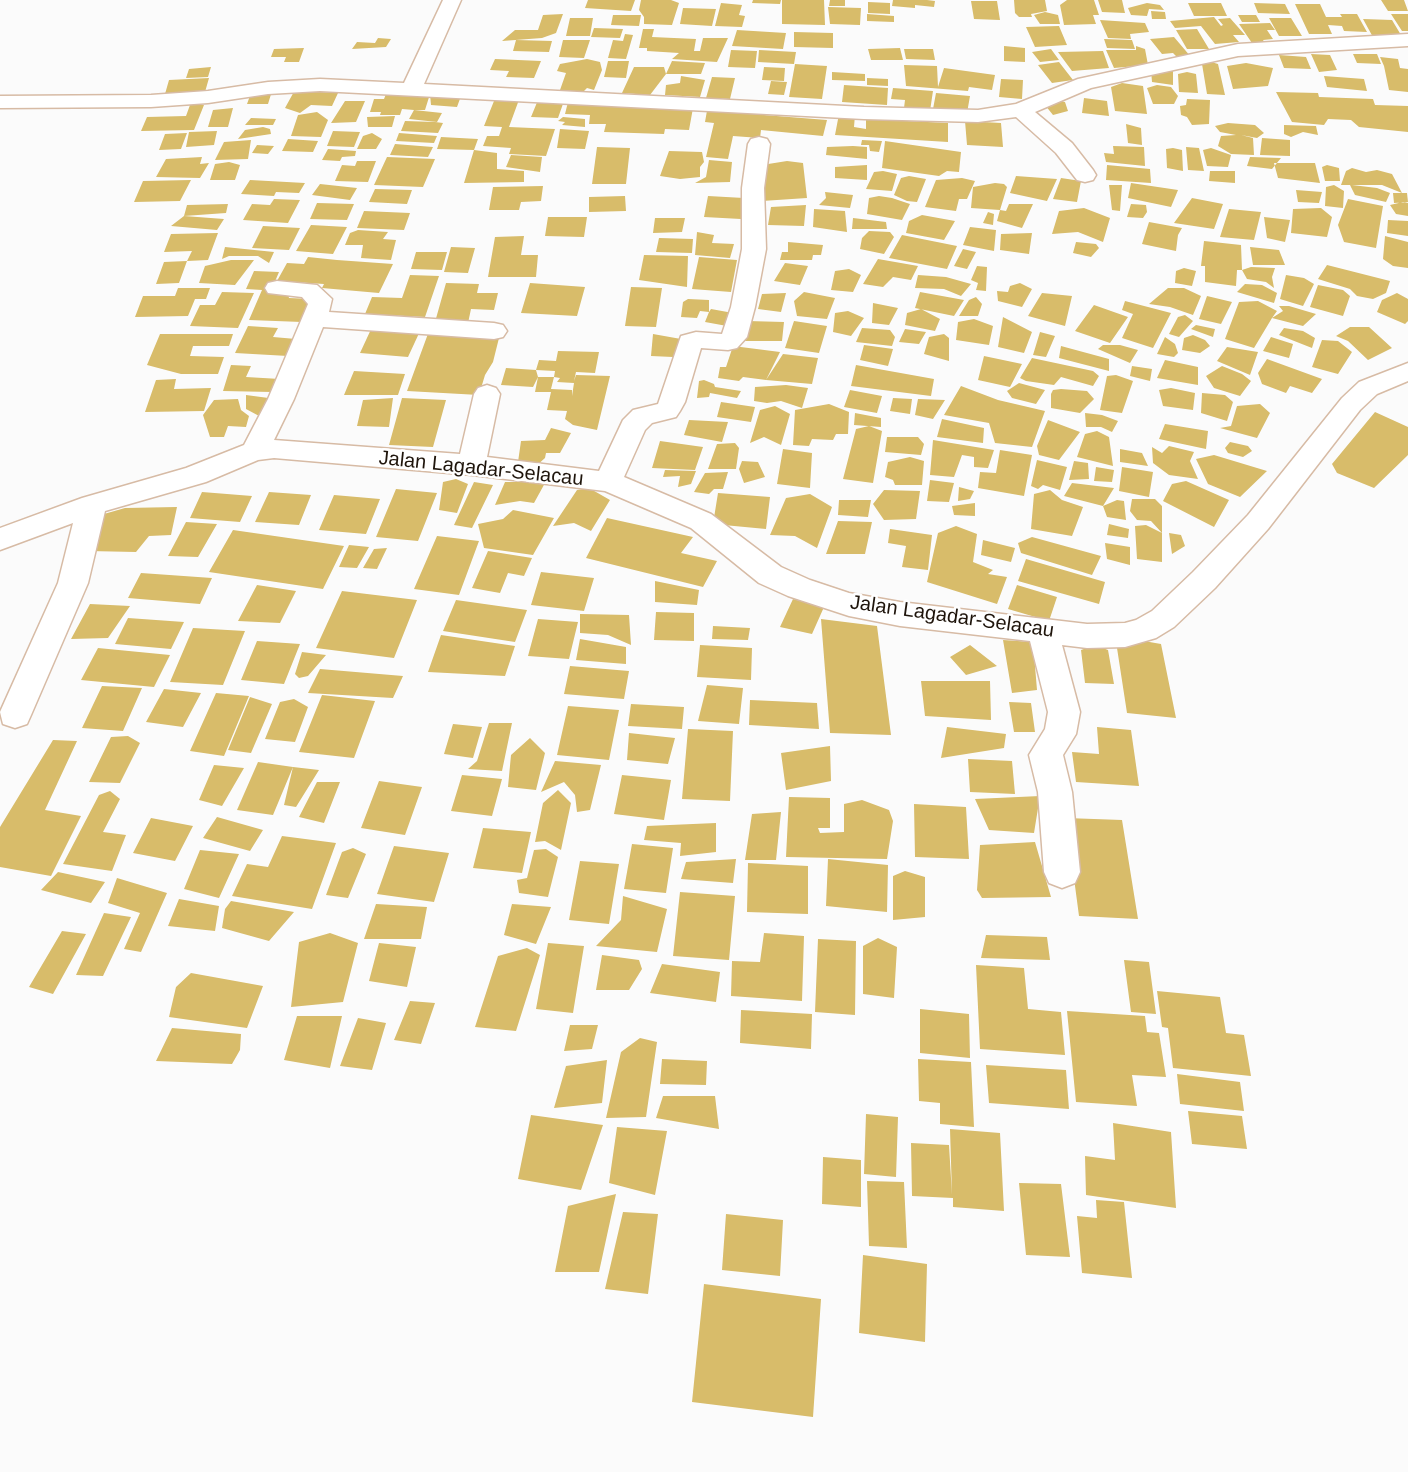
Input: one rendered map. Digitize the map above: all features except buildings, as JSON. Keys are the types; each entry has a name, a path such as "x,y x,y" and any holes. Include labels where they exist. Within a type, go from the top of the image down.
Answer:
{"street":[{"path":"411,90 452,0"},
{"path":"0,102 151,100 208,97 268,88 309,86 411,90 615,89 864,113 978,116 1021,110 1085,82 1191,58 1238,50 1408,40"},
{"path":"1021,110 1064,148 1084,175"},
{"path":"608,482 633,426 643,416 667,411 672,402 690,342 696,340 728,342 734,337 743,307 753,249 753,188 759,144"},
{"path":"254,451 281,399 314,319 320,298 308,290 277,288"},
{"path":"314,319 494,331"},
{"name":"Jalan Lagadar-Selacau","path":"3,538 92,505 196,475 254,451 274,449 472,465 608,482 701,521 770,575 799,588 849,604 900,614 1087,636 1125,635 1145,630 1163,619 1204,580 1258,522 1351,404 1368,388 1408,371"},
{"path":"472,465 487,394"},
{"path":"15,715 73,583 92,505"},
{"path":"1043,630 1064,712 1060,734 1051,744 1046,755 1055,792 1062,872"}]}
